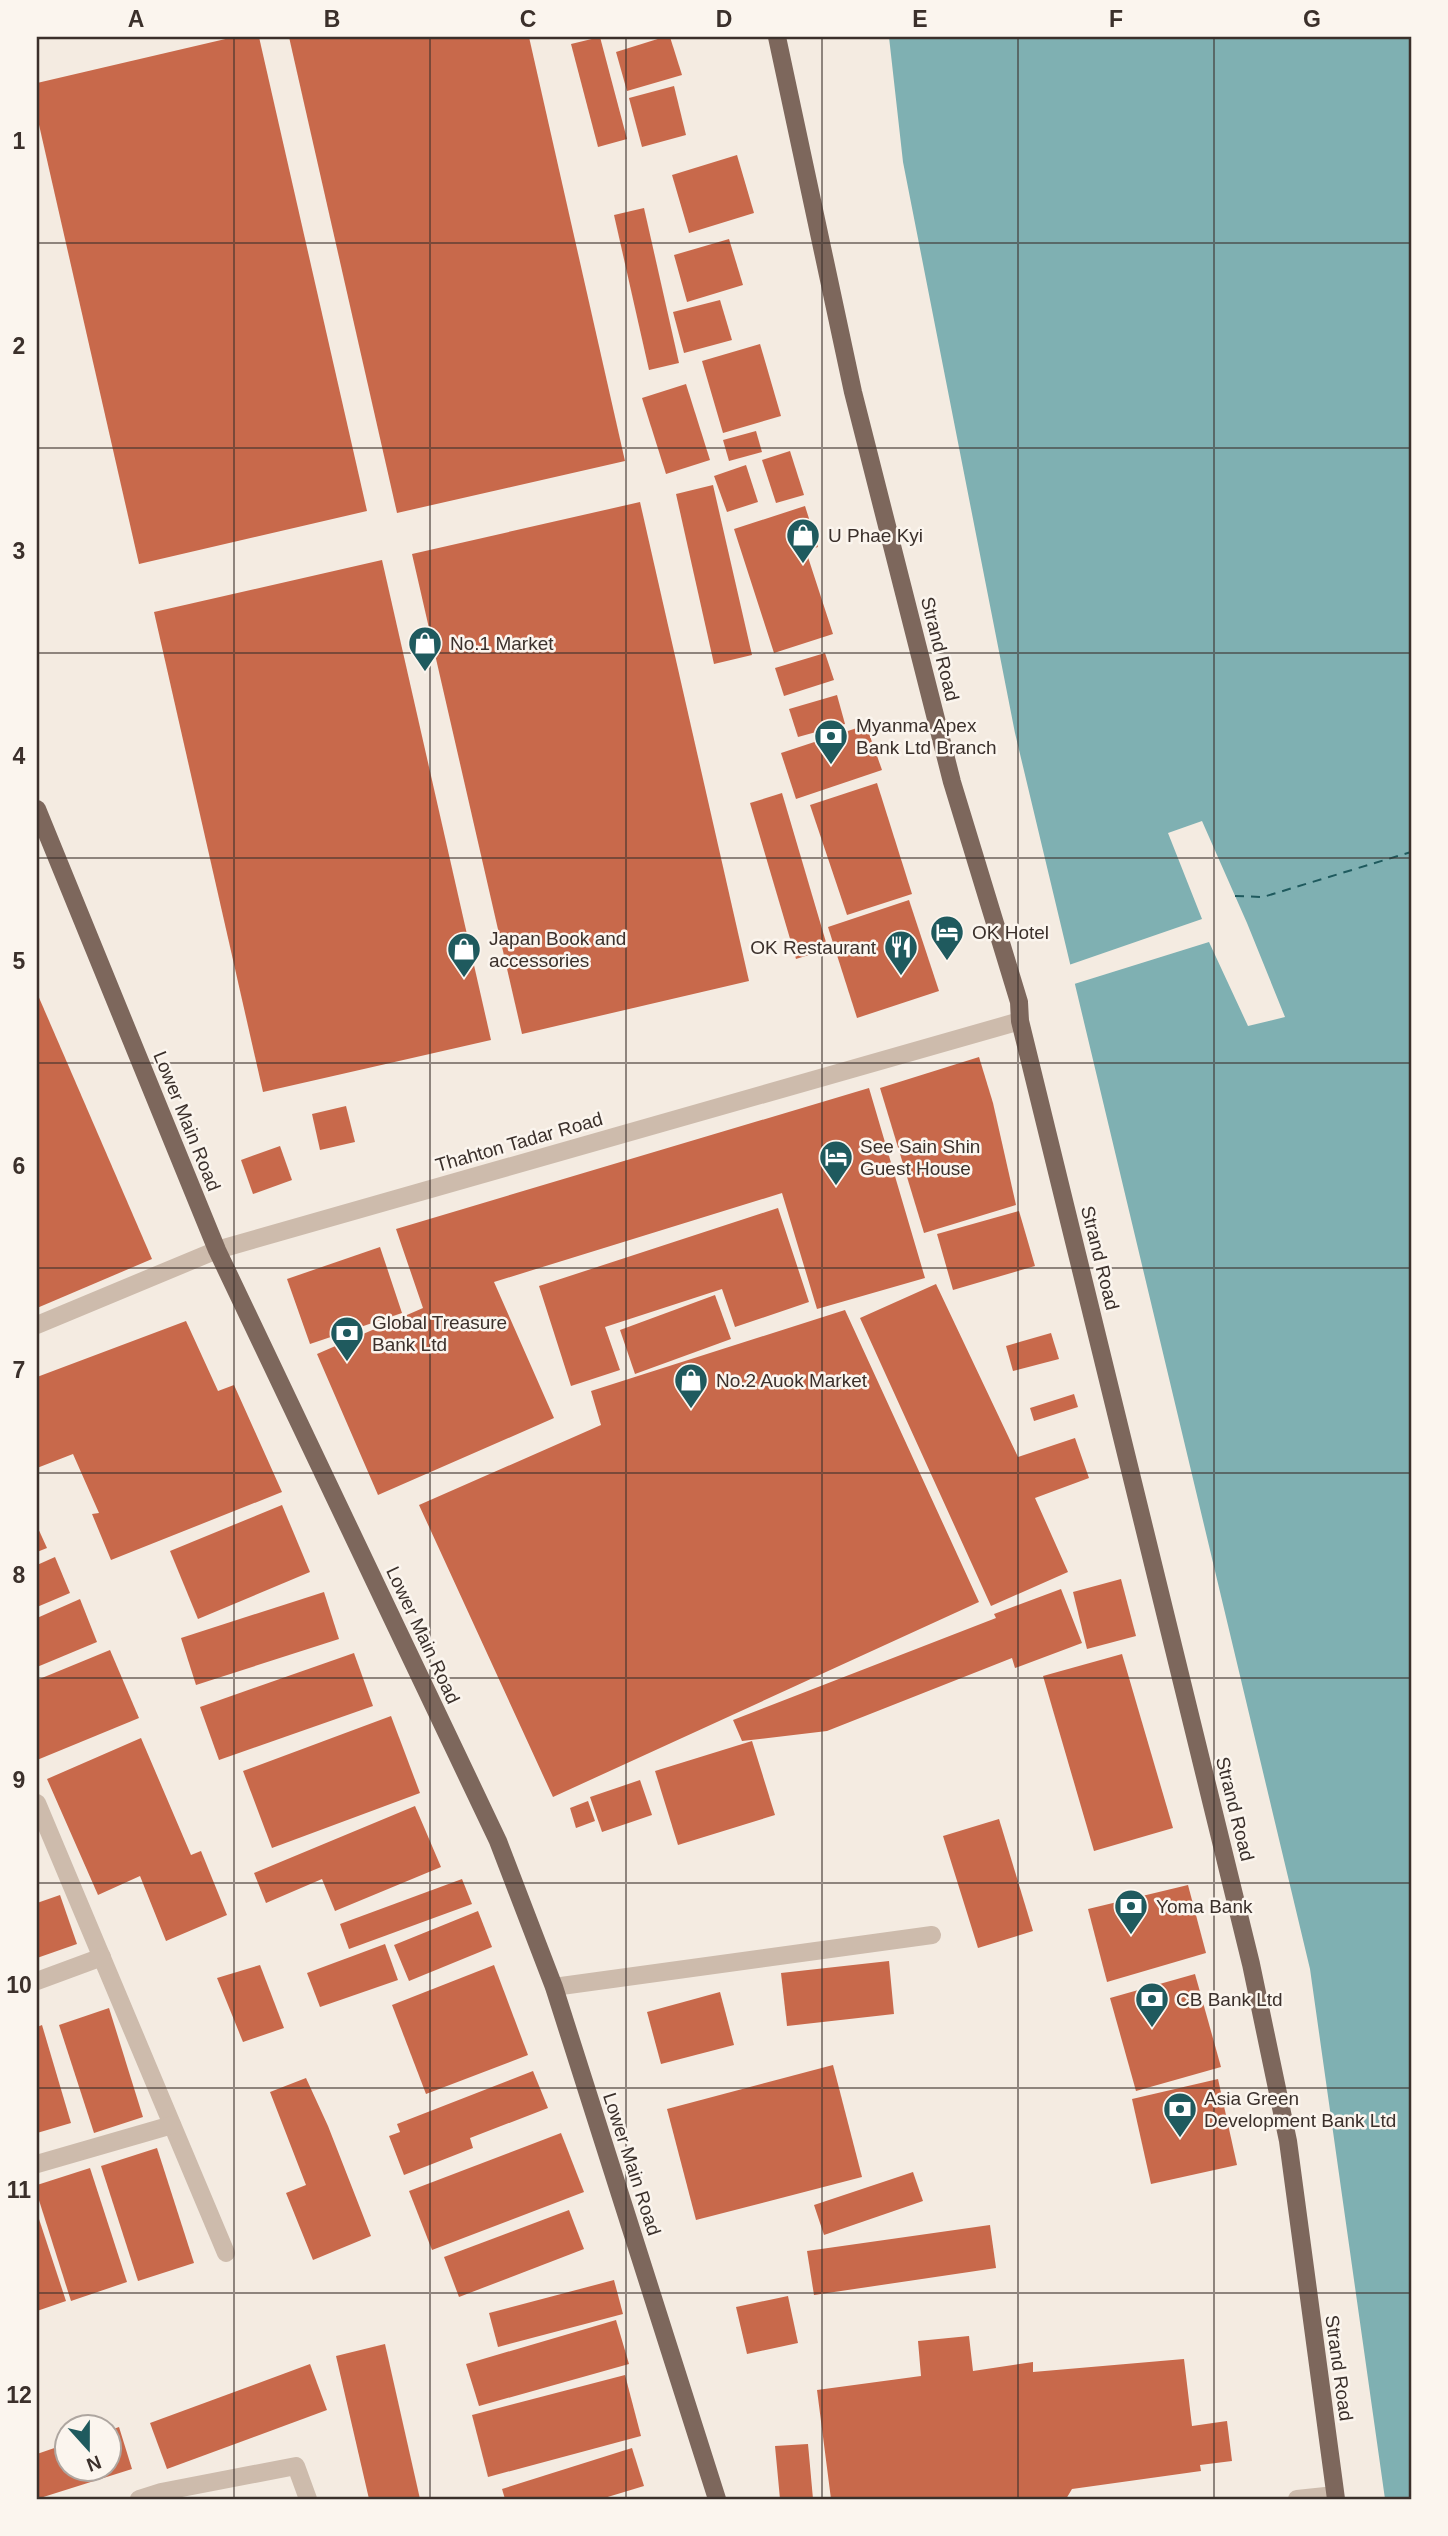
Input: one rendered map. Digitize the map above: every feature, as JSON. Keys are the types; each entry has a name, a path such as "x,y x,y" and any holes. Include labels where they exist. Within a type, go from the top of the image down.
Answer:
{"main road":[{"name":"Strand Road","path":"777,37 853,392 952,782 1019,1002 1020,1021 1251,1964 1288,2141 1336,2497"},
{"name":"Lower Main Road","path":"37,809 217,1250 498,1841 554,1987 717,2499"}],"street":[{"name":"Thahton Tadar Road","path":"37,1325 217,1250 1020,1021"},
{"path":"37,1803 226,2253"},
{"path":"554,1987 932,1936"},
{"path":"37,1980 102,1957"},
{"path":"37,2164 172,2125"},
{"path":"139,2499 296,2466 308,2499"},
{"path":"1297,2499 1336,2497"}],"water":[{"path":"889,37 1411,37 1411,2499 1385,2499 1310,1969 1015,733 903,162"}],"pier":[{"path":"1202,821 1285,1017 1248,1026 1209,942 1071,985 1066,966 1202,919 1168,833"}],"building":[{"path":"234,37 259,37 367,511 139,564 37,116 37,83"},
{"path":"289,37 529,37 625,461 397,513"},
{"path":"600,37 627,139 598,147 571,44"},
{"path":"670,37 682,75 627,91 616,52"},
{"path":"674,86 686,135 642,147 629,98"},
{"path":"737,155 754,213 689,233 672,175"},
{"path":"644,208 679,363 649,370 614,215"},
{"path":"729,239 743,285 687,302 674,255"},
{"path":"720,300 732,340 684,353 673,312"},
{"path":"760,344 781,416 723,433 702,361"},
{"path":"686,384 710,460 666,474 642,398"},
{"path":"756,431 762,452 729,461 723,440"},
{"path":"790,451 804,495 776,503 762,460"},
{"path":"746,465 758,502 727,512 714,476"},
{"path":"713,485 752,655 714,664 676,494"},
{"path":"640,502 749,981 522,1034 412,554"},
{"path":"805,506 818,547 806,551 833,634 774,653 734,529"},
{"path":"382,560 491,1040 263,1092 154,612"},
{"path":"825,653 834,680 784,696 775,668"},
{"path":"837,695 845,724 798,737 789,709"},
{"path":"866,725 882,770 796,799 781,753"},
{"path":"877,783 912,894 847,915 810,805"},
{"path":"782,793 828,949 796,959 750,803"},
{"path":"909,900 939,991 857,1018 828,927"},
{"path":"37,993 152,1259 37,1308"},
{"path":"979,1057 993,1103 1016,1205 924,1233 880,1088"},
{"path":"869,1088 925,1278 817,1309 782,1193 494,1282 554,1418 378,1495 317,1354 423,1308 396,1229"},
{"path":"346,1106 355,1142 320,1150 312,1114"},
{"path":"280,1146 292,1180 253,1194 241,1160"},
{"path":"778,1208 809,1302 735,1327 722,1289 605,1327 620,1370 571,1386 539,1286"},
{"path":"1019,1211 1035,1266 953,1290 937,1234"},
{"path":"380,1247 402,1313 310,1344 287,1279"},
{"path":"936,1284 1018,1457 1075,1438 1089,1478 1035,1498 1068,1572 991,1606 860,1318"},
{"path":"715,1295 731,1339 635,1374 620,1330"},
{"path":"845,1310 979,1602 553,1797 419,1505 601,1425 591,1391"},
{"path":"186,1321 218,1391 234,1385 282,1492 111,1560 92,1514 99,1513 73,1454 37,1468 37,1377"},
{"path":"1051,1333 1059,1359 1013,1371 1006,1346"},
{"path":"1074,1394 1078,1407 1034,1421 1030,1408"},
{"path":"282,1505 310,1572 198,1619 170,1551"},
{"path":"37,1526 47,1548 37,1552"},
{"path":"55,1557 70,1593 37,1607 37,1565"},
{"path":"1121,1579 1136,1636 1087,1649 1073,1592"},
{"path":"1061,1589 1082,1643 1015,1668 1012,1658 827,1731 742,1741 733,1720 996,1618 994,1614"},
{"path":"324,1592 339,1639 196,1685 181,1638"},
{"path":"80,1599 97,1642 37,1667 37,1618"},
{"path":"110,1650 139,1718 37,1760 37,1680"},
{"path":"354,1653 373,1706 219,1760 200,1707"},
{"path":"1122,1654 1173,1828 1094,1851 1043,1676"},
{"path":"391,1716 420,1793 272,1848 243,1771"},
{"path":"141,1738 191,1855 201,1851 227,1915 166,1941 140,1876 98,1895 47,1779"},
{"path":"752,1741 775,1815 678,1845 655,1771"},
{"path":"640,1780 652,1815 602,1832 590,1797"},
{"path":"588,1801 595,1821 576,1828 570,1808"},
{"path":"415,1806 441,1867 335,1911 322,1879 266,1903 254,1873"},
{"path":"999,1819 1033,1931 978,1948 943,1836"},
{"path":"462,1879 472,1904 349,1949 340,1924"},
{"path":"1188,1885 1206,1953 1107,1982 1088,1909"},
{"path":"60,1895 77,1944 37,1958 37,1903"},
{"path":"478,1911 492,1947 409,1981 394,1945"},
{"path":"385,1944 398,1980 320,2007 307,1973"},
{"path":"889,1961 894,2014 787,2026 781,1973"},
{"path":"260,1965 284,2028 243,2042 217,1978"},
{"path":"494,1965 528,2055 426,2094 392,2005"},
{"path":"1195,1974 1221,2067 1136,2091 1110,1998"},
{"path":"720,1992 734,2045 661,2064 647,2012"},
{"path":"109,2008 143,2117 94,2133 59,2025"},
{"path":"42,2025 71,2123 37,2133 37,2027"},
{"path":"833,2065 862,2177 696,2220 667,2109"},
{"path":"533,2071 548,2108 470,2138 473,2148 404,2175 389,2136 400,2132 397,2124"},
{"path":"306,2078 371,2236 313,2260 286,2193 306,2185 270,2092"},
{"path":"1218,2079 1237,2165 1151,2184 1132,2099"},
{"path":"561,2133 584,2192 432,2250 409,2191"},
{"path":"157,2148 194,2263 138,2281 101,2166"},
{"path":"90,2168 127,2282 71,2301 37,2194 37,2185"},
{"path":"913,2172 923,2201 824,2235 814,2205"},
{"path":"569,2210 584,2249 459,2297 444,2257"},
{"path":"37,2213 66,2301 37,2311"},
{"path":"990,2225 996,2268 814,2295 807,2251"},
{"path":"614,2280 623,2314 498,2347 489,2313"},
{"path":"788,2296 798,2343 747,2354 736,2307"},
{"path":"616,2320 629,2364 479,2406 466,2364"},
{"path":"969,2336 973,2371 1033,2362 1033,2372 1184,2359 1192,2426 1227,2421 1232,2461 1200,2465 1201,2471 1072,2489 1066,2499 831,2499 817,2390 921,2376 918,2341"},
{"path":"385,2344 420,2499 369,2499 336,2356"},
{"path":"310,2364 327,2410 167,2469 150,2423"},
{"path":"625,2375 641,2436 488,2477 472,2415"},
{"path":"122,2437 132,2469 122,2472"},
{"path":"808,2444 813,2499 780,2499 775,2446"},
{"path":"632,2448 644,2486 601,2499 505,2499 502,2489"},
{"path":"52,2449 52,2484 84,2484 37,2499 37,2454"}],"ferry route":[{"path":"1235,896 1263,897 1411,852"}],"place":[{"name":"U Phae Kyi","path":"803,565"},
{"name":"No.1 Market","path":"425,673"},
{"name":"Myanma Apex Bank Ltd Branch","path":"831,766"},
{"name":"OK Hotel","path":"947,962"},
{"name":"OK Restaurant","path":"901,977"},
{"name":"Japan Book and accessories","path":"464,979"},
{"name":"See Sain Shin Guest House","path":"836,1187"},
{"name":"Global Treasure Bank Ltd","path":"347,1363"},
{"name":"No.2 Auok Market","path":"691,1410"},
{"name":"Yoma Bank","path":"1131,1936"},
{"name":"CB Bank Ltd","path":"1152,2029"},
{"name":"Asia Green Development Bank Ltd","path":"1180,2139"}]}
